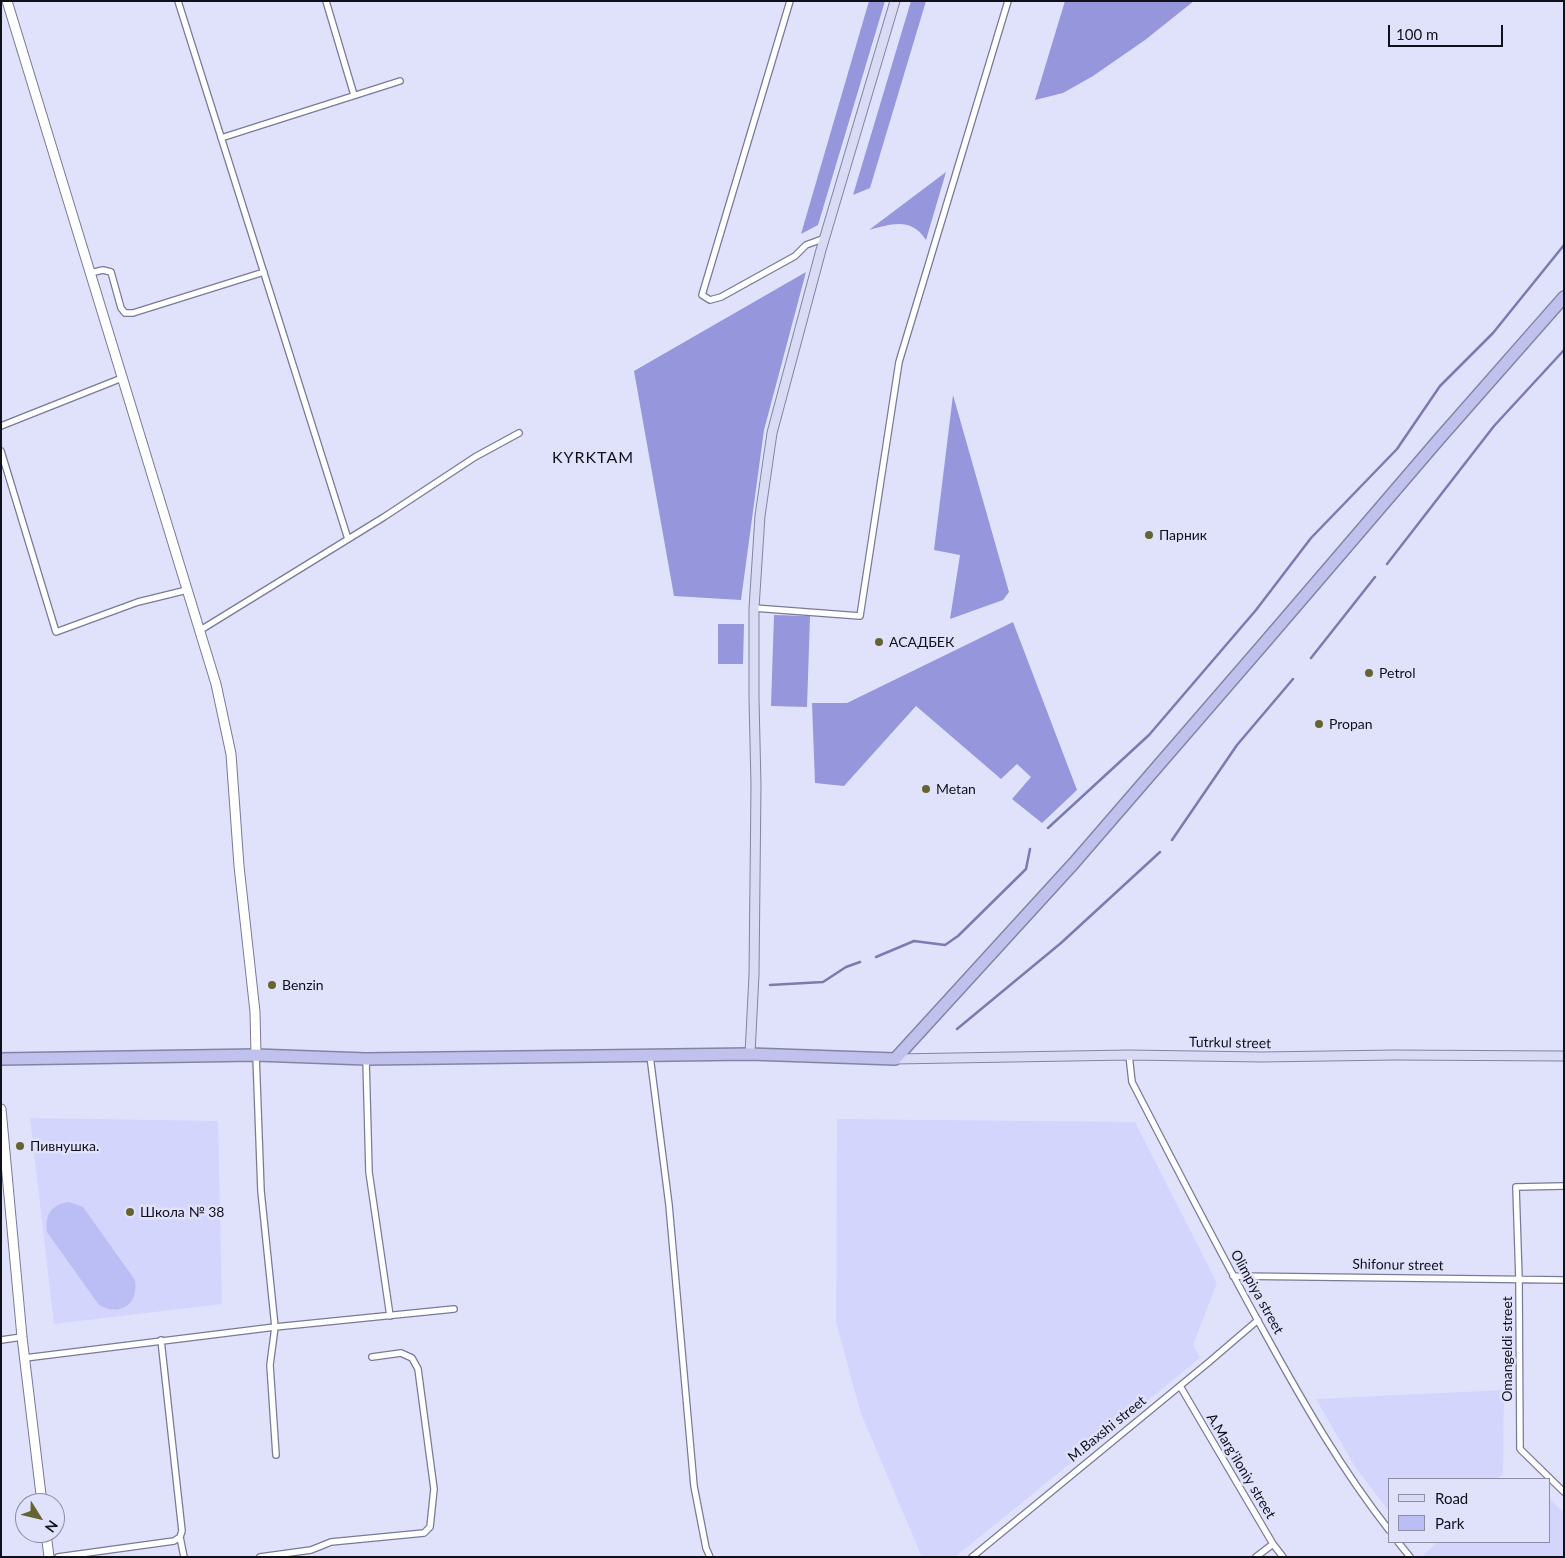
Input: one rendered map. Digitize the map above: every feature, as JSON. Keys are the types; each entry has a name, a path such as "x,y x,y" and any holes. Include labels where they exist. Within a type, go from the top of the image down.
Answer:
{"highway":[{"path":"1,1059 256,1055 366,1059 750,1054 895,1059 1074,864 1440,438 1564,297"}],"main road":[{"path":"750,1054 754,975 756,785 754,608 760,516 772,433 825,238 895,1"},
{"name":"Tutrkul street","path":"895,1059 1129,1054 1262,1058 1394,1055 1564,1056"}],"street":[{"path":"7,1 216,684 231,754 239,866 255,1012 261,1191 275,1327 270,1365 276,1454"},
{"path":"178,1 348,539"},
{"path":"326,1 354,95"},
{"path":"790,1 702,295 710,300 721,297 795,256 806,245 825,238"},
{"path":"754,608 860,616 899,362 1008,1"},
{"path":"221,138 400,81"},
{"path":"90,273 103,270 111,272 121,308 125,313 133,313 264,272"},
{"path":"1,426 122,378"},
{"path":"199,631 348,539 475,457 519,433"},
{"path":"1,451 56,632 138,602 187,590"},
{"name":"Olimpiya street","path":"1129,1054 1132,1082 1233,1276 1312,1418 1367,1502 1388,1529"},
{"path":"650,1056 669,1205 694,1486 706,1548 710,1557"},
{"path":"366,1059 368,1172 390,1316"},
{"path":"2,1111 22,1337 41,1493"},
{"name":"Omangeldi street","path":"1550,1478 1520,1449 1519,1280 1516,1188 1564,1186"},
{"name":"Shifonur street","path":"1233,1276 1564,1280"},
{"path":"25,1358 275,1327 454,1310"},
{"name":"M.Baxshi street","path":"972,1557 1258,1320"},
{"path":"1,1340 22,1337"},
{"path":"161,1340 182,1531 180,1537 184,1557"},
{"path":"260,1557 311,1550 331,1542 424,1533 430,1527 434,1489 418,1369 412,1358 402,1353 372,1357"},
{"name":"A.Marg'iloniy street","path":"1180,1386 1272,1544 1283,1557"},
{"name":"Omangeldi street","path":"1550,1478 1564,1492"},
{"path":"58,1557 174,1541 180,1537"},
{"path":"47,1543 49,1557"},
{"path":"1399,1543 1410,1557"},
{"path":"1256,1557 1272,1544"}],"shaded area":[{"path":"869,1 885,1 818,225 801,234"},
{"path":"911,1 926,1 870,188 853,195"},
{"path":"1065,1 1194,1 1145,40 1093,76 1063,93 1035,100"},
{"path":"946,172 926,240 914,228 907,225 893,224 869,230"},
{"path":"806,272 764,430 741,600 674,596 634,371"},
{"path":"953,395 1009,592 1003,600 950,619 960,555 934,550"},
{"path":"774,615 810,616 807,707 771,706"},
{"path":"1013,622 1077,790 1042,823 1012,799 1031,777 1017,764 1001,779 916,706 844,786 815,783 812,703 847,703"},
{"path":"718,624 744,624 743,664 718,664"},
{"name":"Школа № 38","path":"30,1118 218,1121 222,1304 54,1324"},
{"path":"837,1119 1135,1122 1217,1283 1193,1345 1200,1358 955,1557 922,1557 861,1414 836,1322"},
{"path":"1504,1390 1503,1474 1498,1478 1388,1478 1388,1510 1355,1467 1316,1399"},
{"path":"1550,1499 1564,1513 1564,1557 1425,1557 1423,1555 1437,1543 1550,1543"}],"green space":[{"path":"69,1202 83,1207 135,1280 134,1296 131,1302 121,1309 114,1310 99,1305 47,1232 46,1226 50,1211 58,1205"}],"waterway":[{"path":"1048,828 1149,735 1256,610 1311,538 1397,449 1440,386 1493,333 1564,245"},
{"path":"1387,564 1494,426 1564,350"},
{"path":"1311,658 1375,577"},
{"path":"1172,840 1237,745 1293,679"},
{"path":"876,957 914,941 945,945 958,936 1026,869 1030,849"},
{"path":"957,1029 1061,943 1160,852"},
{"path":"770,985 823,982 846,967 860,962"}],"place":[{"name":"Парник","path":"1149,535"},
{"name":"АСАДБЕК","path":"879,642"},
{"name":"Petrol","path":"1369,673"},
{"name":"Propan","path":"1319,724"},
{"name":"Metan","path":"926,789"},
{"name":"Benzin","path":"272,985"},
{"name":"Пивнушка.","path":"20,1146"},
{"name":"Школа № 38","path":"130,1212"}],"district":[{"name":"KYRKTAM","path":"593,458"}]}
